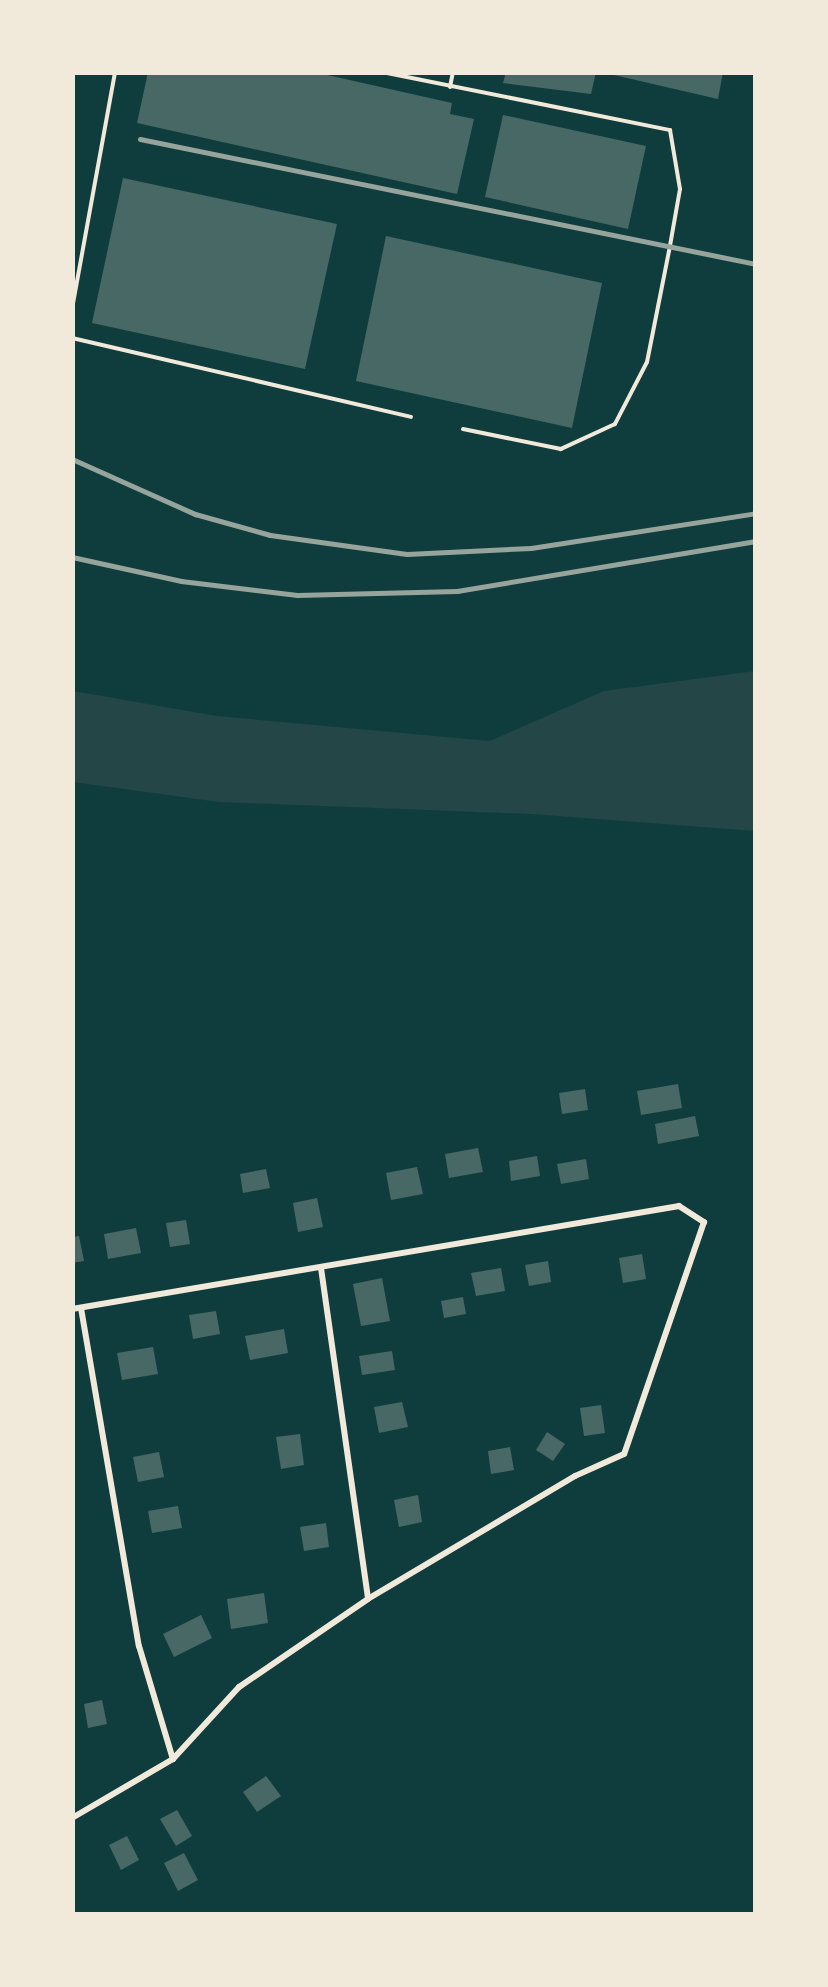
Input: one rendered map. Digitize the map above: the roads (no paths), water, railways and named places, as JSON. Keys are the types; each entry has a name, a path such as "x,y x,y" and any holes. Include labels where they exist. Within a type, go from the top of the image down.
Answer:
{"street":[{"path":"72,1818 173,1759 239,1687 368,1599 575,1476 624,1454 704,1222 679,1206 77,1308 139,1646 173,1759"},
{"path":"321,1268 368,1599"}],"lane":[{"path":"72,309 114,72"},
{"path":"382,72 670,130 680,189 647,362 615,424 560,449 463,429"},
{"path":"450,87 453,72"},
{"path":"72,338 411,417"}],"railway":[{"path":"140,139 756,264"},
{"path":"72,459 195,514 270,535 407,554 531,548 756,513"},
{"path":"72,557 181,581 297,595 457,591 756,541"}]}
